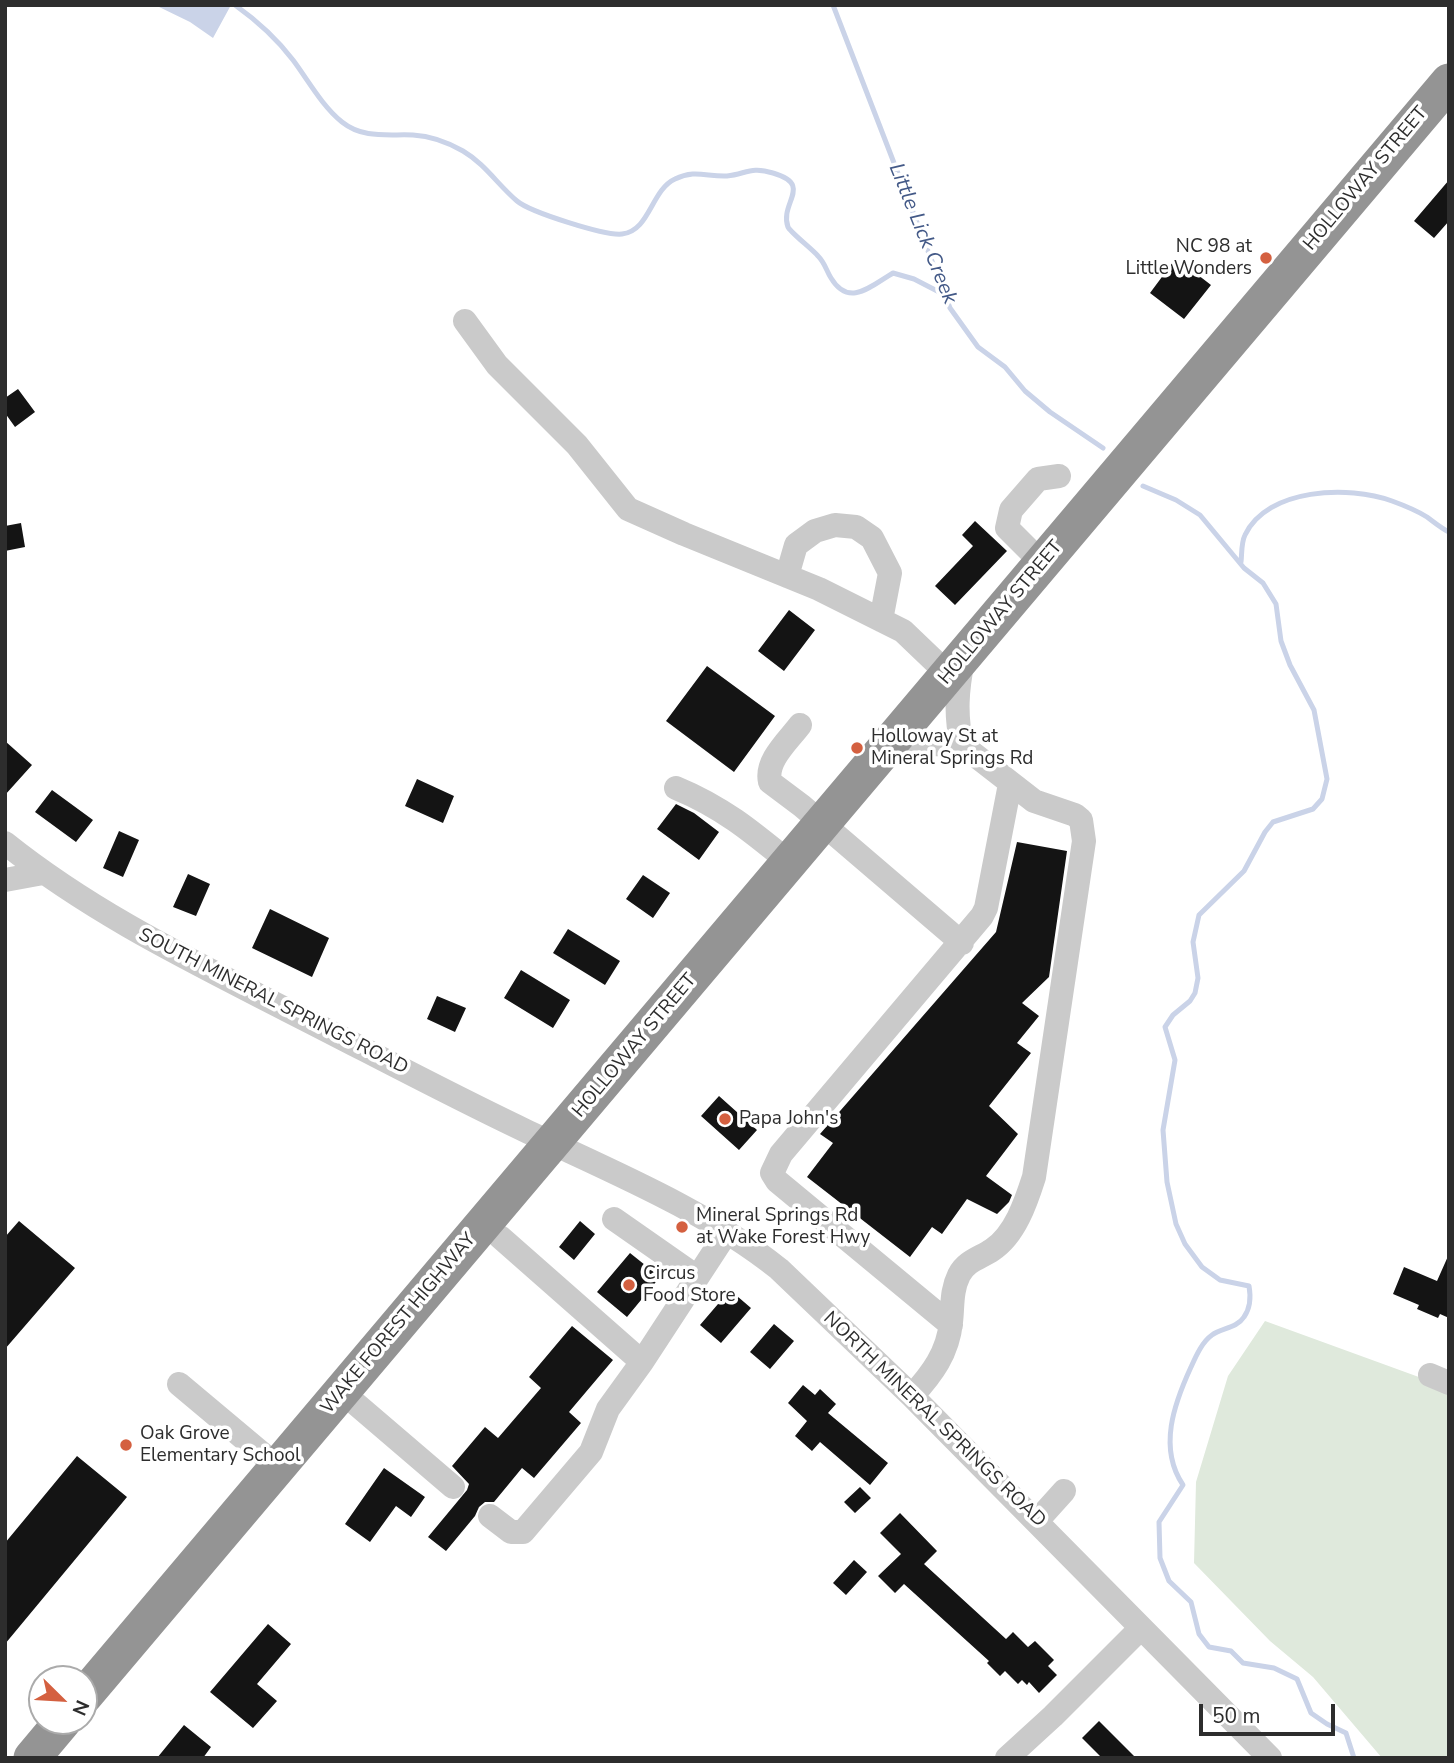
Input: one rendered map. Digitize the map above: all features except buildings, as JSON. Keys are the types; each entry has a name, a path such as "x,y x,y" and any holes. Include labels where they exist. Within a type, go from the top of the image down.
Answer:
{"highway":[{"name":"HOLLOWAY STREET","path":"552,1144 1449,82"},
{"name":"WAKE FOREST HIGHWAY","path":"98,1679 552,1144"},
{"path":"32,1758 51,1735"}],"street":[{"path":"465,321 497,365 577,444 628,509 818,589 903,631 956,666 956,720 962,745"},
{"path":"1043,564 1007,528 1011,510 1038,480 1059,476"},
{"path":"787,576 796,545 815,531 835,525 856,527 872,538 890,573 881,620"},
{"path":"800,725 772,762 768,775 770,782 823,823 961,943"},
{"path":"877,759 908,746 962,745 1034,801 1075,815 1081,820 1084,841 1034,1177 1012,1230 993,1250 970,1262 960,1272 953,1289 951,1325 945,1352 932,1374 912,1396"},
{"path":"951,1325 778,1181 772,1173 781,1154 975,928 986,908 1010,784"},
{"path":"676,788 705,800 738,820 790,863"},
{"name":"SOUTH MINERAL SPRINGS ROAD","path":"5,843 43,873 102,912 223,978 552,1144"},
{"path":"5,880 43,873"},
{"name":"NORTH MINERAL SPRINGS ROAD","path":"552,1144 678,1205 727,1232 779,1269 912,1396 1269,1758"},
{"path":"614,1219 697,1278"},
{"path":"490,1516 511,1532 523,1532 591,1452 608,1409 727,1232"},
{"path":"500,1237 642,1362"},
{"path":"179,1384 278,1467"},
{"path":"342,1392 453,1487"},
{"path":"1037,1521 1064,1491"},
{"path":"1007,1758 1141,1628"}],"shaded area":[{"path":"1265,1321 1449,1388 1449,1758 1382,1758 1313,1677 1270,1641 1194,1563 1196,1482 1228,1376"}],"water":[{"path":"155,5 231,5 213,38 190,22"}],"waterway":[{"path":"235,5 280,45 322,101 342,122 367,133 419,136 452,145 478,162 517,201 551,217 622,234 639,226 667,184 675,179 689,174 727,176 754,170 765,171 791,183 793,189 786,218 788,227 820,259 831,278 845,292 860,292 893,273 914,279 943,294"},
{"name":"Little Lick Creek","path":"833,5 950,308 978,347 1005,367 1025,391 1050,412 1103,448"},
{"name":"Little Lick Creek","path":"1143,486 1176,500 1200,515 1244,568 1263,583 1276,604 1281,641 1290,665 1314,710 1327,779 1322,799 1313,809 1273,822 1244,871 1199,915 1193,942 1198,978 1195,993 1165,1027 1175,1060 1163,1130 1167,1182 1176,1224 1185,1244 1202,1267 1220,1280 1249,1286 1250,1298 1248,1309 1241,1321 1212,1335 1202,1345 1179,1396 1170,1441 1175,1471 1183,1485 1159,1522 1160,1558 1169,1581 1191,1602 1199,1634 1209,1647 1231,1651 1243,1663 1274,1668 1297,1679 1311,1713 1346,1733 1354,1758"},
{"path":"1241,562 1245,535 1256,519 1290,499 1311,494 1332,492 1374,496 1414,510 1449,532"}],"place":[{"name":"NC 98 at Little Wonders","path":"1266,258"},
{"name":"Holloway St at Mineral Springs Rd","path":"857,748"},
{"name":"Papa John's","path":"725,1119"},
{"name":"Mineral Springs Rd at Wake Forest Hwy","path":"682,1227"},
{"name":"Circus Food Store","path":"629,1285"},
{"name":"Oak Grove Elementary School","path":"126,1445"}]}
